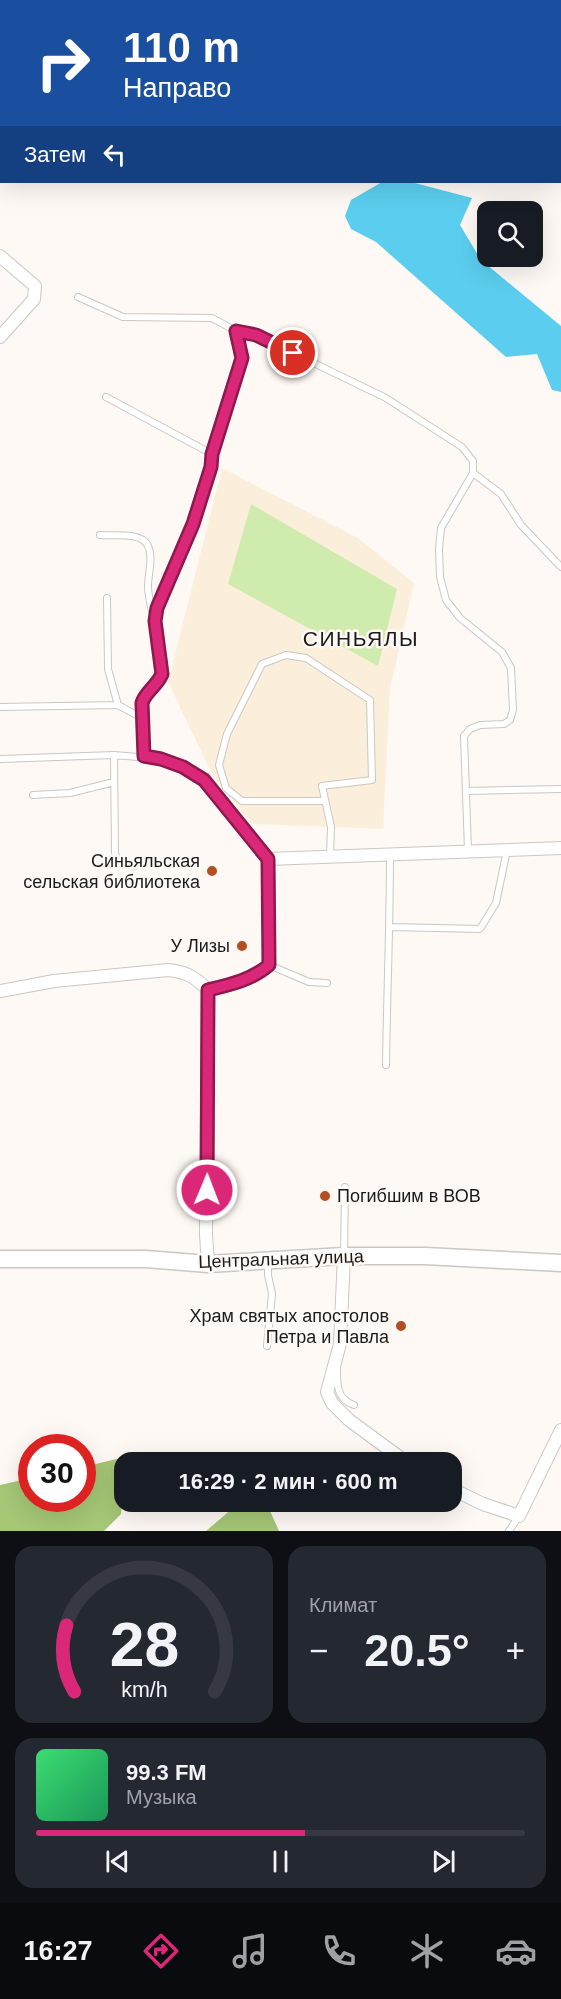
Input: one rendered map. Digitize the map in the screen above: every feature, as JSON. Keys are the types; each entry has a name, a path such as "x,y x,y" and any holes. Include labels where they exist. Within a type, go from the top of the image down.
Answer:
{"street":[{"path":"0,256 35,286 34,299 0,337"},
{"path":"208,990 236,983 262,971 269,965 268,859 561,848"},
{"path":"0,991 54,981 168,970 185,972 196,977 208,990 206,1223 208,1264"},
{"path":"344,1256 340,1344 327,1392 332,1403 349,1420 392,1452"},
{"name":"Центральная улица","path":"0,1259 146,1259 208,1264 344,1256 425,1256 561,1263"},
{"path":"462,1494 483,1504 519,1516 561,1430"}],"lane":[{"path":"78,297 123,317 212,318 236,331 256,335 386,398 462,447 473,461 473,472 441,528 440,577 446,600 460,618 502,652 511,668 513,710 510,720 504,724 480,725 470,729 464,736 468,851"},
{"path":"155,621 157,608 193,524 242,358 236,331"},
{"path":"106,397 212,454"},
{"path":"473,472 501,494 521,525 561,567"},
{"path":"100,535 143,539 150,554 149,594 162,674 159,682 143,698 144,756"},
{"path":"107,598 108,669 118,705"},
{"path":"325,801 242,801 226,788 219,765 227,734 262,664 286,655 306,658 370,700 372,780 322,786 331,827 330,856"},
{"path":"0,707 118,705 142,718"},
{"path":"114,755 115,853 121,863 134,867"},
{"path":"0,759 144,756 183,767 204,780 268,859"},
{"path":"33,795 70,794 114,782"},
{"path":"466,791 561,789"},
{"path":"390,927 480,928 496,903 507,850"},
{"path":"386,1065 390,853"},
{"path":"269,965 309,982 327,983"},
{"path":"344,1256 345,1187"},
{"path":"267,1346 272,1294 268,1261"},
{"path":"337,1357 340,1395 354,1406"},
{"path":"510,1531 519,1516"}],"shaded area":[{"path":"222,468 358,538 414,583 390,689 383,829 252,824 213,776 168,682"}],"green space":[{"path":"251,504 397,589 378,666 228,584"},
{"path":"114,1460 114,1512 121,1512 104,1531 0,1531 0,1485 18,1481 18,1512 96,1512 96,1464"},
{"path":"228,1512 270,1512 279,1531 206,1531"}],"water":[{"path":"380,183 415,183 472,198 460,225 477,253 477,267 489,267 561,326 561,392 552,390 537,354 506,357 376,242 351,229 345,216 351,200"}],"place":[{"name":"Синьяльская сельская библиотека","path":"212,871"},
{"name":"У Лизы","path":"242,946"},
{"name":"Погибшим в ВОВ","path":"325,1196"},
{"name":"Храм святых апостолов Петра и Павла","path":"401,1326"}],"district":[{"name":"СИНЬЯЛЫ","path":"361,638"}],"route":[{"path":"207,1190 208,990 236,983 262,971 269,965 268,859 204,780 183,767 144,756 142,703 143,698 159,682 162,674 155,621 157,608 193,524 242,358 236,331 256,335 293,353"}]}
